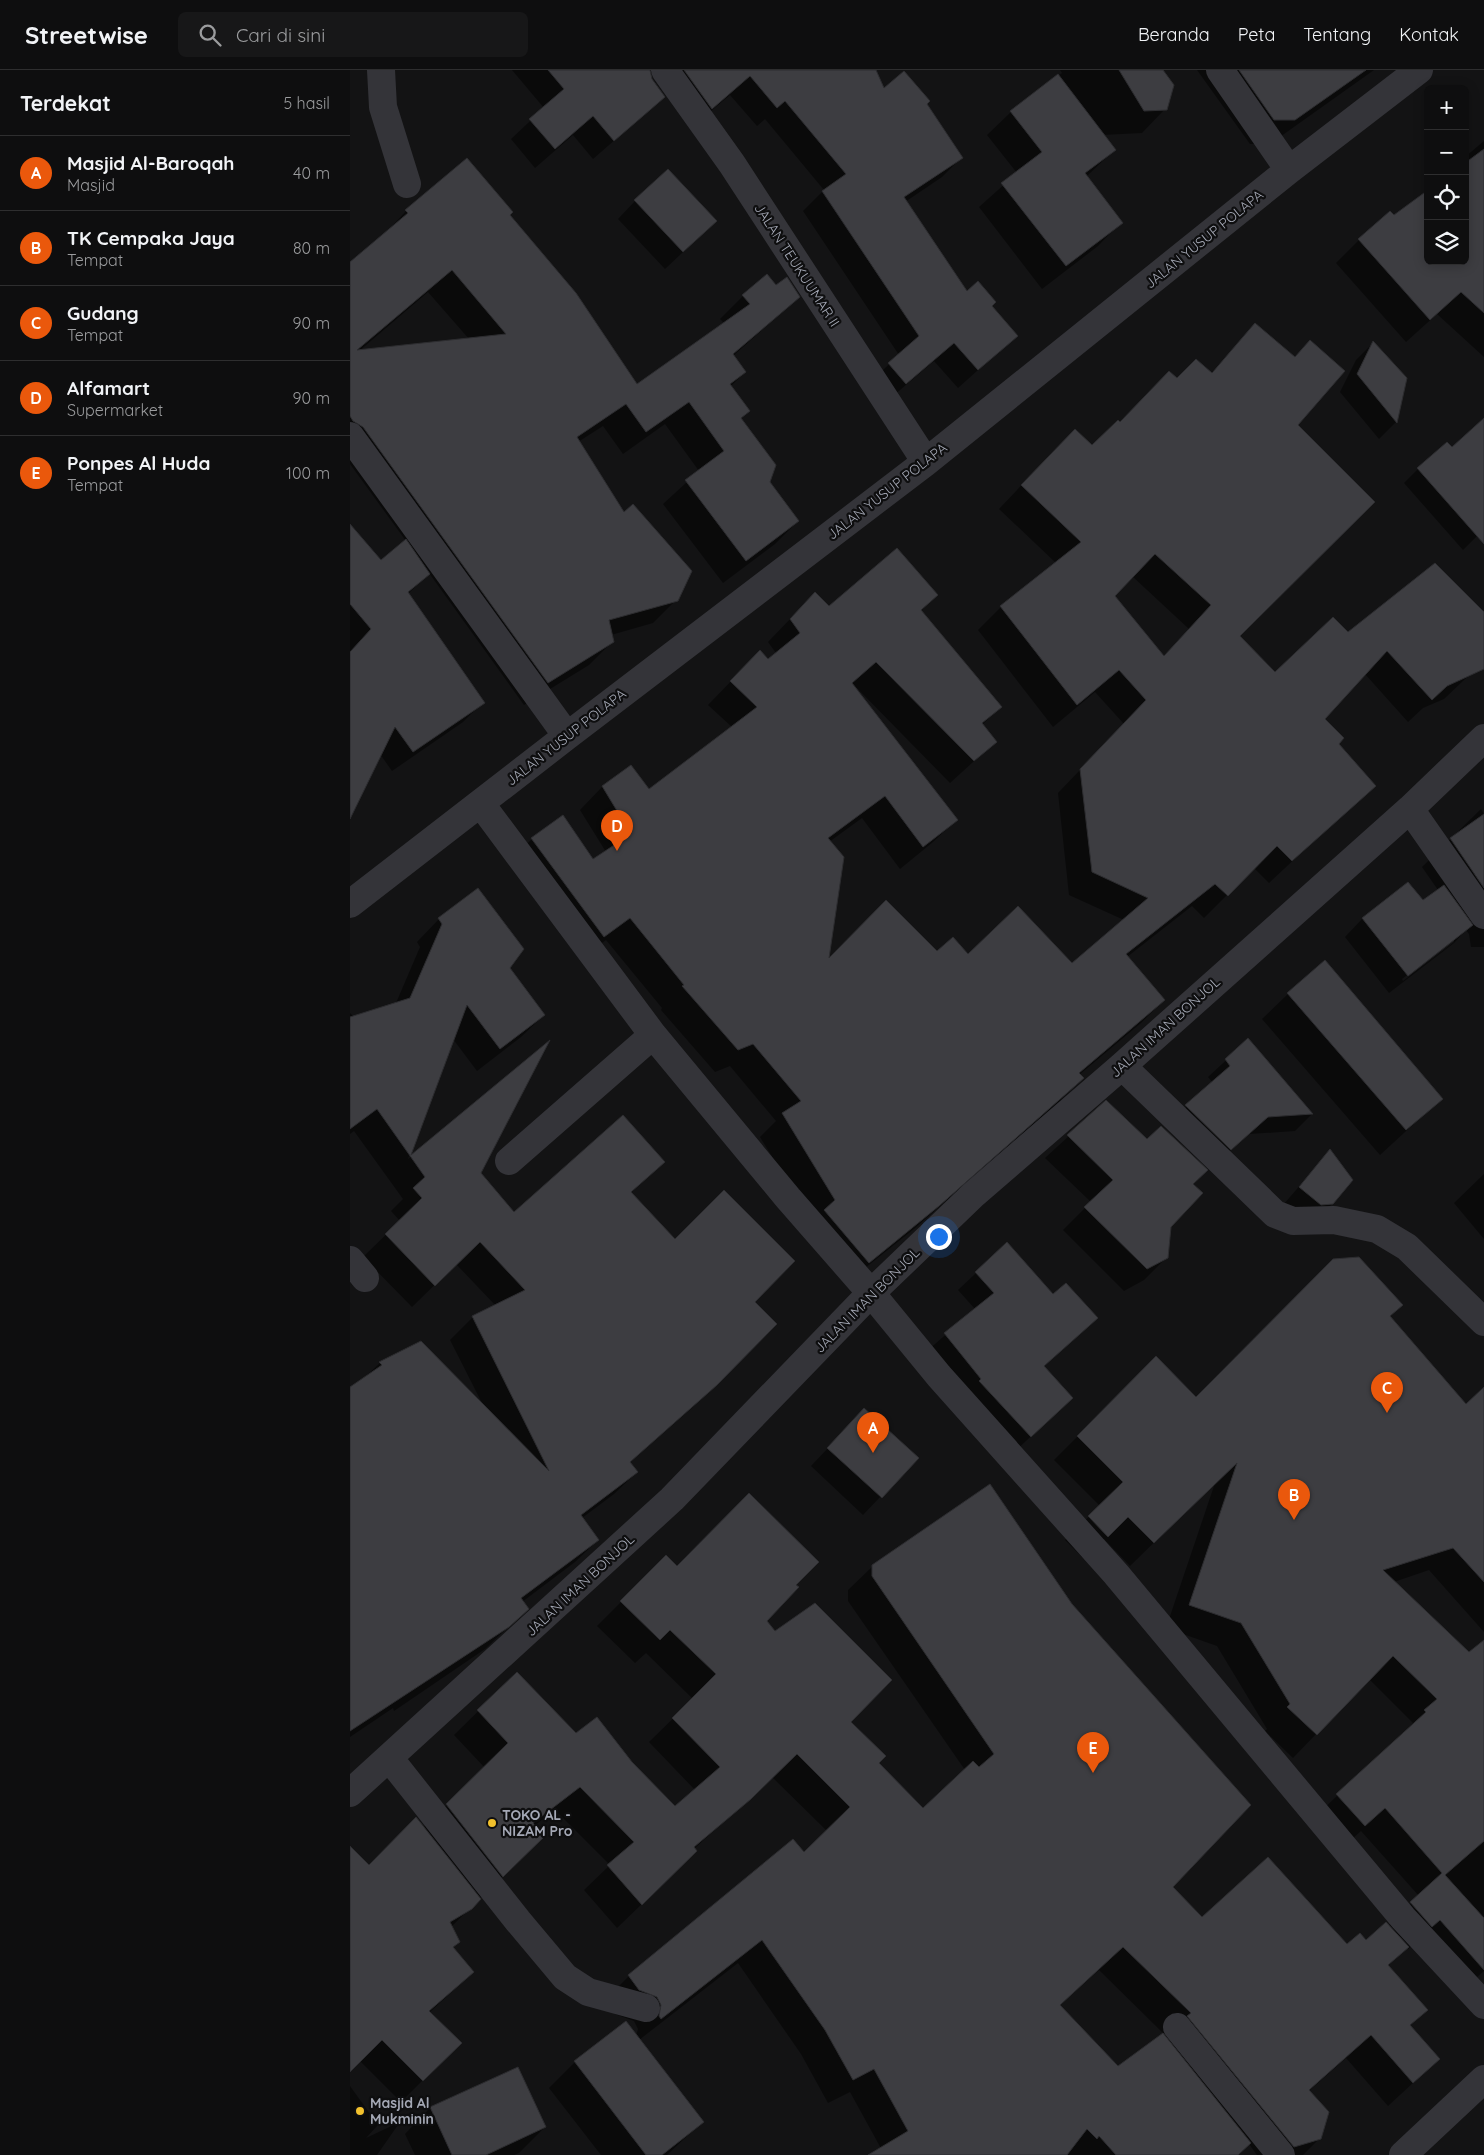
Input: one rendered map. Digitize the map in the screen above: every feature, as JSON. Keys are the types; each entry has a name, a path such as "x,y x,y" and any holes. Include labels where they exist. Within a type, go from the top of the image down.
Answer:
{"street":[{"path":"381,70 383,107 407,184"},
{"name":"JALAN TEUKUUMAR II","path":"665,70 732,164 926,462"},
{"path":"1220,70 1290,170"},
{"name":"JALAN YUSUP POLAPA","path":"350,904 926,462 1290,170 1419,70"},
{"path":"350,436 567,736"},
{"name":"JALAN IMAN BONJOL","path":"350,1793 390,1759 672,1499 871,1294 973,1195 1122,1066 1410,809 1484,738"},
{"path":"481,804 653,1035 938,1376 1116,1574 1403,1918 1484,2005"},
{"path":"1410,809 1484,916"},
{"path":"509,1161 653,1035"},
{"path":"1122,1066 1275,1214 1293,1221 1334,1220 1377,1229 1407,1248 1484,1322"},
{"path":"390,1759 518,1921 565,1977 588,1992 646,2008"},
{"path":"1176,2027 1280,2155"},
{"path":"1403,2155 1484,2079"}],"building":[{"path":"548,70 650,70 652,79 665,97 614,141 593,116 555,149 529,119 564,89"},
{"path":"684,70 876,70 884,88 904,71 930,101 927,104 963,158 904,197 967,291 978,281 996,302 992,306 1018,336 978,370 954,343 906,384 888,363 919,336 822,191 846,174 785,101 777,108 750,76 712,109"},
{"path":"1119,70 1163,70 1174,85 1167,110 1144,111"},
{"path":"1239,70 1366,70 1295,120 1274,120"},
{"path":"1058,74 1116,150 1085,173 1123,223 1066,266 1001,183 1042,152 1010,111"},
{"path":"1484,149 1484,313 1461,292 1430,320 1358,239 1390,211 1394,215 1424,193 1424,265 1469,265 1469,160"},
{"path":"467,158 513,212 510,215 576,293 637,384 750,304 742,295 767,274 776,285 787,277 800,297 733,354 746,372 730,384 750,411 741,418 776,465 770,482 799,521 746,561 685,480 724,451 689,402 646,432 626,404 577,437 624,512 633,504 692,571 678,601 609,620 614,642 548,683 363,427 353,421 350,416 350,262 408,213 405,210","holes":["452,270 506,334 357,350"]},
{"path":"668,169 717,221 683,252 634,200"},
{"path":"1255,323 1295,357 1310,340 1345,371 1298,425 1375,502 1240,636 1275,672 1333,617 1348,632 1435,563 1484,612 1484,669 1447,686 1432,700 1387,651 1325,719 1344,738 1339,744 1376,786 1292,861 1277,846 1228,896 1215,884 1126,954 1165,1000 1079,1073 1084,1078 939,1206 869,1263 824,1210 835,1200 782,1113 801,1101 753,1044 738,1050 682,986 684,985 630,918 604,937 531,838 563,815 593,859 631,834 602,786 631,765 649,789 757,707 730,681 760,650 768,659 800,633 790,619 815,592 829,606 897,548 938,595 921,610 1002,707 982,723 997,742 974,761 876,662 852,683 958,820 923,847 885,796 828,838 844,857 829,958 886,900 937,951 953,937 968,954 1018,906 1072,963 1148,898 1092,872 1080,769 1146,700 1119,670 1077,705 1000,606 1081,542 1021,485 1075,429 1092,445 1118,420 1120,422 1169,371 1177,378 1196,359 1212,373","holes":["1155,554 1211,605 1164,656 1115,596"]},
{"path":"1373,341 1407,378 1397,423 1357,374"},
{"path":"1484,418 1484,544 1417,468 1447,442 1452,447"},
{"path":"350,524 381,560 406,539 430,574 408,592 485,703 413,752 395,727 350,819 350,652 371,629 350,604"},
{"path":"1484,814 1484,888 1450,838"},
{"path":"1408,882 1423,900 1444,885 1473,925 1408,976 1362,918"},
{"path":"478,888 524,949 510,968 545,1015 500,1049 467,1005 411,1155 550,1040 481,1173 514,1212 623,1115 665,1162 631,1192 675,1239 724,1190 795,1261 755,1302 777,1324 717,1385 630,1462 638,1472 581,1515 599,1540 521,1598 529,1609 509,1627 350,1731 350,1387 382,1365 379,1362 421,1341 549,1471 472,1316 525,1290 480,1242 435,1286 385,1234 422,1198 413,1188 425,1177 377,1109 350,1129 350,1017 410,998 442,924 438,918"},
{"path":"1325,960 1443,1099 1406,1130 1287,993"},
{"path":"1248,1038 1313,1114 1268,1117 1231,1150 1185,1105 1230,1066 1225,1059"},
{"path":"1106,1100 1147,1139 1161,1126 1208,1170 1193,1184 1203,1193 1171,1227 1168,1258 1147,1269 1084,1207 1113,1180 1067,1135"},
{"path":"1330,1149 1353,1180 1333,1204 1321,1205 1299,1187"},
{"path":"1007,1242 1053,1294 1066,1283 1098,1318 1044,1366 1073,1398 1031,1437 979,1381 981,1379 944,1333 994,1293 975,1272"},
{"path":"1359,1257 1403,1305 1390,1316 1466,1404 1484,1387 1484,1582 1453,1548 1383,1570 1469,1652 1484,1640 1484,1841 1445,1875 1484,1918 1484,1970 1440,1920 1432,1927 1410,1902 1442,1873 1385,1808 1365,1826 1336,1794 1426,1712 1424,1710 1437,1699 1393,1656 1317,1735 1287,1707 1290,1704 1241,1623 1189,1605 1237,1463 1154,1543 1128,1517 1108,1537 1088,1516 1123,1482 1077,1436 1156,1356 1196,1397 1333,1259"},
{"path":"864,1408 919,1458 882,1498 827,1448"},
{"path":"990,1484 1072,1604 1251,1805 1173,1887 1202,1917 1268,1857 1347,1944 1360,1933 1366,1940 1386,1922 1409,1947 1388,1965 1428,2010 1410,2025 1440,2059 1413,2083 1371,2035 1309,2090 1329,2112 1321,2139 1294,2147 1187,2016 1191,2013 1123,1947 1060,2005 1118,2066 1163,2033 1251,2143 1238,2155 1116,2155 1099,2136 1097,2139 1087,2129 1067,2155 868,2155 908,2131 874,2069 853,2080 825,2030 762,1940 661,2019 659,2016 661,2005 657,1997 639,1990 628,1975 793,1839 804,1852 850,1807 797,1754 751,1799 694,1847 697,1851 642,1905 607,1865 634,1842 580,1787 533,1823 545,1836 503,1877 446,1804 508,1743 477,1710 517,1672 576,1733 597,1717 632,1762 675,1806 720,1767 672,1718 716,1674 670,1630 660,1640 620,1601 666,1555 677,1566 749,1493 819,1562 796,1585 799,1587 767,1621 775,1631 815,1603 892,1680 851,1722 886,1756 879,1763 923,1808 973,1761 979,1767 994,1754 872,1576 872,1565"},
{"path":"416,1817 481,1899 472,1909 450,1922 460,1942 453,1947 474,1972 429,2011 462,2043 423,2081 382,2040 350,2072 350,1846 369,1865"},
{"path":"626,2021 704,2122 662,2155 646,2155 574,2061"},
{"path":"518,2067 546,2127 486,2155 452,2155 430,2107"}],"place":[{"name":"Alfamart","path":"617,851"},
{"name":"Gudang","path":"1387,1413"},
{"name":"Masjid Al-Baroqah","path":"873,1453"},
{"name":"TK Cempaka Jaya","path":"1294,1520"},
{"name":"Ponpes Al Huda","path":"1093,1773"},
{"name":"TOKO AL - NIZAM Pro","path":"492,1823"},
{"name":"Masjid Al Mukminin","path":"360,2111"}]}
